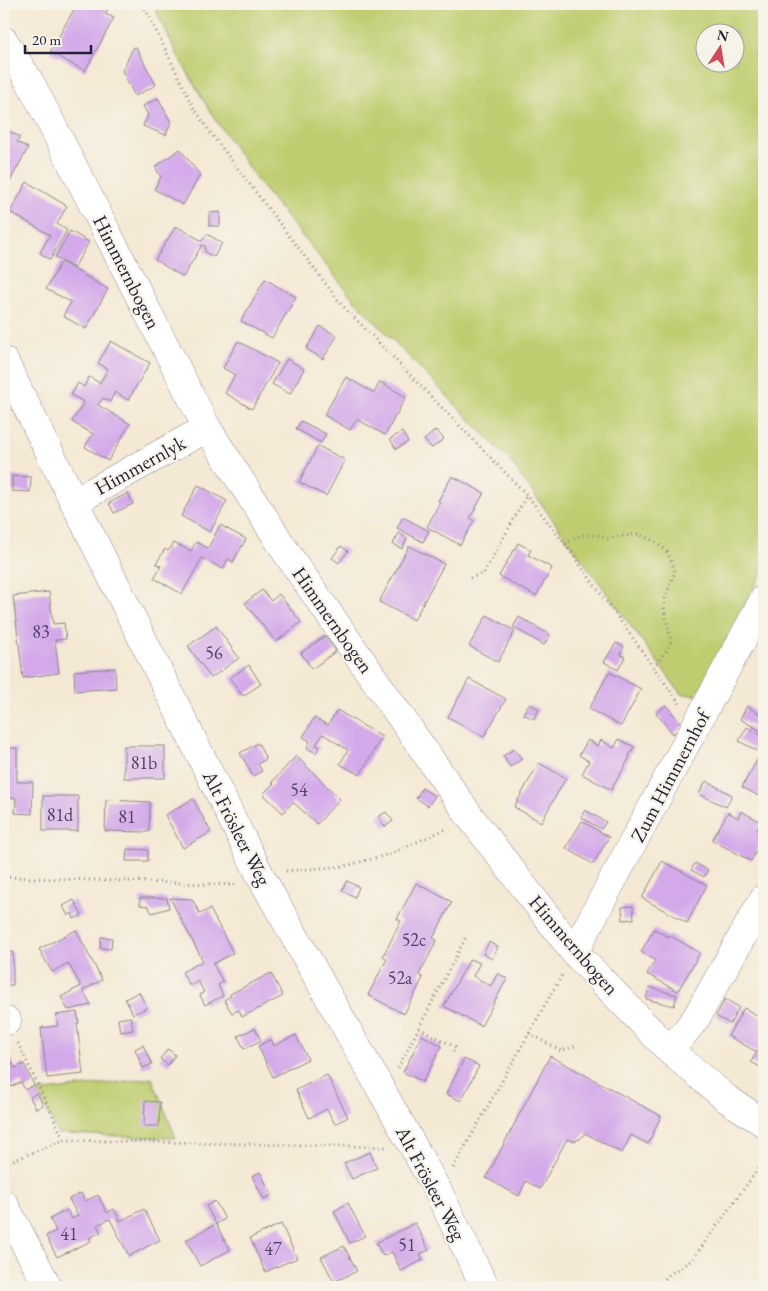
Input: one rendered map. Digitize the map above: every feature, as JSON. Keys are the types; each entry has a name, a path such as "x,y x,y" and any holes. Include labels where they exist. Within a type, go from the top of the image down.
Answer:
{"street":[{"name":"Himmernbogen","path":"4,41 30,82 207,428 288,555 471,818 574,952 670,1051 727,1099 764,1123"},
{"name":"Alt Frösleer Weg","path":"4,360 261,877 439,1193 485,1287"},
{"name":"Himmernlyk","path":"74,502 207,428"},
{"name":"Zum Himmernhof","path":"574,952 764,599"},
{"path":"670,1051 696,1018 764,898"},
{"path":"4,1204 48,1287"}],"path":[{"path":"143,4 194,108 207,128 342,305 527,495 565,544 697,726"},
{"path":"470,578 484,573 527,495"},
{"path":"565,544 581,535 595,535 608,538 638,534 654,541 666,550 675,572 664,609 671,641 667,650 654,667"},
{"path":"4,878 245,885 261,877 278,872 345,866 390,854 471,818"},
{"path":"377,1082 397,1069 466,937"},
{"path":"439,1193 574,952"},
{"path":"5,1021 64,1140"},
{"path":"418,1028 455,1047 452,1055"},
{"path":"529,1032 562,1051 578,1046"},
{"path":"4,1164 64,1140 414,1148"},
{"path":"659,1287 668,1275 692,1260 764,1161"}],"green space":[{"path":"153,4 764,4 764,569 697,695 681,694 509,460 356,302 259,183 209,110 176,52"},
{"path":"152,1078 176,1138 58,1134 38,1092"}],"building":[{"path":"77,4 111,4 105,14 114,18 85,71 50,52"},
{"path":"136,47 156,85 135,96 122,71 133,48"},
{"path":"158,98 171,122 166,135 143,126 148,115 143,106"},
{"path":"4,128 20,137 17,142 28,148 9,183 4,180"},
{"path":"180,149 200,175 183,205 154,189 161,177 155,167"},
{"path":"27,182 67,206 57,224 67,230 50,260 40,253 50,235 10,212"},
{"path":"220,212 220,226 209,226 209,213"},
{"path":"176,226 202,241 207,234 222,243 214,257 205,252 205,246 202,245 183,277 155,260"},
{"path":"70,231 89,242 74,268 55,257"},
{"path":"61,262 108,289 86,329 63,316 71,302 46,289"},
{"path":"265,279 296,297 272,338 241,321"},
{"path":"320,326 337,336 323,359 306,349"},
{"path":"111,341 150,363 128,400 115,392 110,402 103,398 98,405 130,424 108,461 85,447 93,434 72,422 84,402 71,395 78,383 84,387 89,377 100,383 108,369 98,363"},
{"path":"238,341 278,363 252,409 225,393 235,375 223,368"},
{"path":"287,359 304,369 290,394 272,384"},
{"path":"346,377 374,393 380,382 406,397 385,435 357,419 350,430 324,415"},
{"path":"301,421 326,434 321,443 296,429"},
{"path":"436,430 444,439 432,448 424,440"},
{"path":"402,432 408,442 396,449 390,439"},
{"path":"318,446 345,460 326,496 299,482"},
{"path":"12,476 31,477 30,492 12,491"},
{"path":"452,476 484,493 470,518 474,521 460,545 427,527 440,502 438,501"},
{"path":"198,485 227,501 210,532 181,516"},
{"path":"128,493 133,504 114,513 109,503"},
{"path":"403,517 429,531 423,542 397,528"},
{"path":"220,525 246,539 233,562 228,559 223,569 202,558 182,594 154,578 161,566 156,564 165,549 168,551 174,543 191,551 196,542 208,548"},
{"path":"399,533 407,538 402,549 393,544"},
{"path":"518,543 531,550 528,555 552,568 536,596 499,576"},
{"path":"341,546 348,551 339,563 332,558"},
{"path":"409,546 444,564 414,620 379,602"},
{"path":"262,590 271,601 279,594 301,622 276,642 245,603"},
{"path":"49,592 53,624 64,623 66,639 55,640 59,673 23,678 13,596"},
{"path":"487,615 515,631 498,662 469,646"},
{"path":"519,617 550,635 544,645 513,627"},
{"path":"216,626 239,658 211,678 188,646"},
{"path":"325,636 336,651 312,669 301,653"},
{"path":"616,643 624,647 620,654 625,657 618,670 604,662"},
{"path":"249,665 261,684 243,696 230,678"},
{"path":"115,668 116,688 75,691 74,671"},
{"path":"609,672 641,689 621,726 589,709"},
{"path":"469,679 506,699 484,737 448,717"},
{"path":"529,704 539,709 534,719 523,714"},
{"path":"666,705 683,726 673,734 656,713"},
{"path":"747,706 764,717 764,733 740,719"},
{"path":"337,710 382,737 360,775 340,764 348,750 323,734 316,745 320,747 316,753 307,748 310,741 303,737 314,718 328,725"},
{"path":"747,727 764,737 764,799 742,787 761,753 739,741"},
{"path":"619,739 634,747 611,790 582,774 589,761 579,755 588,740 598,746 601,740 614,748"},
{"path":"258,743 266,759 258,764 262,771 253,776 240,753"},
{"path":"124,746 165,746 165,778 124,778"},
{"path":"4,748 17,748 17,782 33,782 32,814 15,813 16,798 4,798"},
{"path":"514,749 522,759 510,767 503,756"},
{"path":"296,756 340,799 317,824 293,802 283,813 263,794"},
{"path":"539,763 566,778 541,822 514,807"},
{"path":"706,781 732,795 726,807 699,794"},
{"path":"422,788 435,796 428,806 416,798"},
{"path":"43,796 78,796 78,831 43,831"},
{"path":"193,799 211,832 183,848 165,815"},
{"path":"106,800 150,802 149,832 105,831"},
{"path":"585,810 606,822 601,829 581,817"},
{"path":"741,811 761,822 757,829 764,832 764,837 751,861 712,840 728,812 738,818"},
{"path":"386,812 393,821 385,827 378,817"},
{"path":"582,821 609,837 593,864 566,848"},
{"path":"127,849 148,850 148,861 126,861"},
{"path":"662,861 707,885 687,923 642,898"},
{"path":"695,863 708,870 704,877 691,870"},
{"path":"347,881 359,887 355,897 342,890"},
{"path":"416,883 452,902 433,938 437,940 419,975 423,978 404,1014 368,995 387,959 383,956 401,921 397,919"},
{"path":"140,898 167,898 169,908 152,913 148,906 140,905"},
{"path":"170,898 192,899 200,914 210,909 233,953 213,964 223,982 218,985 223,996 205,1005 200,995 204,992 198,981 190,986 182,972 203,961"},
{"path":"74,900 82,915 74,919 72,913 68,916 63,906"},
{"path":"633,906 634,919 623,920 622,907"},
{"path":"654,929 668,937 669,935 700,953 678,991 647,974 655,960 641,952"},
{"path":"76,930 102,980 83,990 91,1005 68,1010 61,997 81,986 68,963 52,972 39,949"},
{"path":"101,937 112,938 111,949 100,948"},
{"path":"489,942 498,947 492,959 483,954"},
{"path":"4,952 13,952 13,985 4,985"},
{"path":"470,959 480,963 473,976 491,986 498,973 507,979 481,1026 444,1006"},
{"path":"271,973 283,996 242,1017 239,1010 232,1013 224,1000 231,996 230,994"},
{"path":"649,987 677,995 674,1006 646,999"},
{"path":"139,992 147,1008 133,1014 125,999"},
{"path":"725,999 739,1007 730,1024 716,1016"},
{"path":"744,1008 764,1019 764,1069 751,1062 757,1052 728,1036"},
{"path":"77,1012 83,1074 47,1078 41,1028 58,1026 56,1015"},
{"path":"131,1017 133,1030 120,1032 118,1019"},
{"path":"255,1028 261,1040 244,1049 238,1036"},
{"path":"296,1035 308,1059 273,1077 258,1046 271,1039 274,1046"},
{"path":"422,1035 442,1046 423,1082 403,1072"},
{"path":"143,1045 152,1064 143,1068 135,1049"},
{"path":"168,1049 175,1055 168,1065 160,1059"},
{"path":"9,1056 15,1068 24,1064 34,1085 25,1090 21,1082 4,1090 4,1058"},
{"path":"550,1056 661,1116 648,1144 631,1135 622,1153 585,1133 580,1139 574,1141 567,1139 540,1189 526,1181 519,1196 486,1178"},
{"path":"464,1059 479,1066 461,1101 446,1094"},
{"path":"327,1075 348,1117 335,1124 327,1109 309,1118 296,1090"},
{"path":"37,1093 43,1105 36,1109 30,1097"},
{"path":"145,1101 160,1102 159,1126 144,1126"},
{"path":"370,1152 377,1168 352,1179 344,1163"},
{"path":"260,1172 272,1195 264,1199 252,1176"},
{"path":"81,1193 85,1201 98,1195 107,1213 114,1209 120,1221 144,1209 160,1240 129,1256 110,1219 97,1225 101,1232 89,1238 91,1241 57,1257 46,1236 56,1231 50,1219 67,1210 72,1219 78,1216 69,1199"},
{"path":"215,1201 225,1219 216,1224 206,1206"},
{"path":"348,1203 365,1236 350,1243 334,1211"},
{"path":"415,1223 429,1250 420,1254 423,1260 401,1271 392,1252 383,1256 376,1243"},
{"path":"216,1224 230,1250 200,1266 186,1240"},
{"path":"281,1224 297,1258 265,1272 250,1238"},
{"path":"344,1246 357,1271 334,1282 321,1257"}]}
